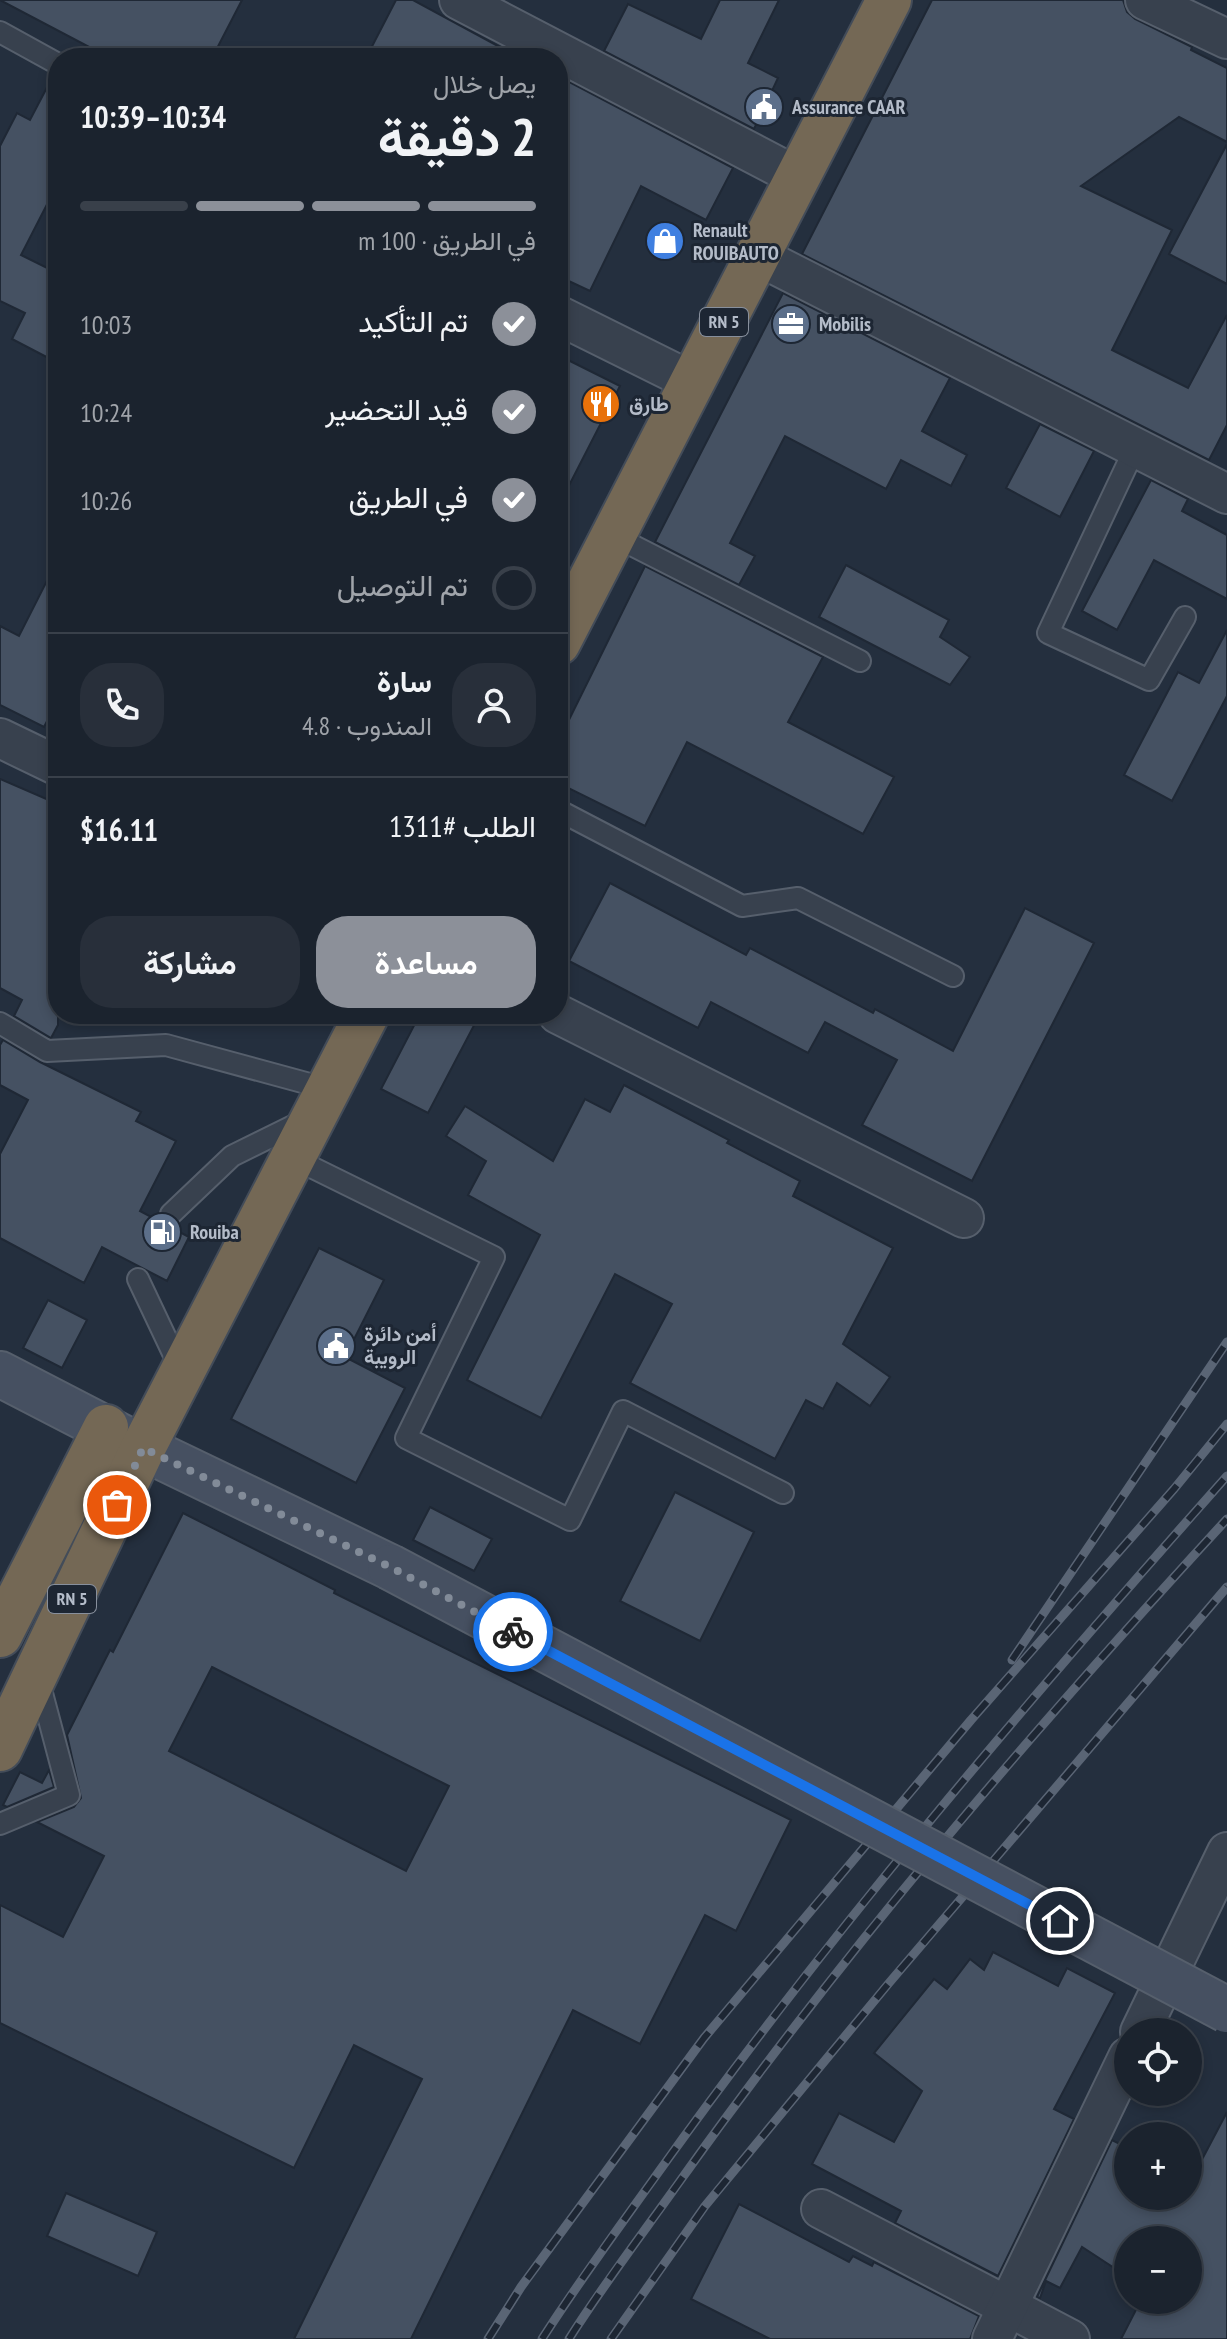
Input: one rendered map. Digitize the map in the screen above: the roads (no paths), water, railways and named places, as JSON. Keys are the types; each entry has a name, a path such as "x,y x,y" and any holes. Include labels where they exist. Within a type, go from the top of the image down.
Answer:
{"highway":[{"name":"RN 5","path":"572,598 614,536 889,0"},
{"name":"RN 5","path":"0,1749 143,1448 362,1024"},
{"name":"RN 5","path":"0,1635 106,1427"}],"main road":[{"path":"0,1374 143,1448 390,1567 1227,2010"}],"street":[{"path":"459,0 551,48"},
{"path":"1145,0 1227,39"},
{"path":"568,57 798,177"},
{"path":"758,256 1227,494"},
{"path":"568,320 693,382"},
{"path":"0,738 48,761"},
{"path":"568,1019 964,1218"},
{"path":"1147,2018 1227,1852"},
{"path":"1000,2323 1114,2086"},
{"path":"821,2209 1000,2323 1070,2339"}],"lane":[{"path":"0,32 48,58"},
{"path":"1135,448 1048,633 1149,680 1185,617"},
{"path":"614,536 860,661"},
{"path":"568,815 742,906 798,898 953,976"},
{"path":"0,1023 47,1051 166,1045 321,1102"},
{"path":"171,1214 232,1156 321,1102"},
{"path":"293,1158 494,1257 406,1438 570,1520 623,1411 783,1493"},
{"path":"138,1279 182,1372"},
{"path":"0,1824 69,1795 37,1674"}],"railway":[{"path":"1012,1660 1227,1342"},
{"path":"488,2339 521,2287 704,2038 971,1720 1174,1489 1227,1424"},
{"path":"542,2339 600,2254 794,1990 1006,1730 1227,1476"},
{"path":"569,2339 743,2094 875,1924 1013,1759 1227,1519"},
{"path":"611,2339 705,2206 889,1983 1227,1587"}],"place":[{"name":"Assurance CAAR","path":"764,107"},
{"name":"Renault ROUIBAUTO","path":"665,241"},
{"name":"Mobilis","path":"791,324"},
{"name":"طارق","path":"601,404"},
{"name":"Rouiba","path":"162,1232"},
{"name":"أمن دائرة الرويبة","path":"336,1346"}]}
